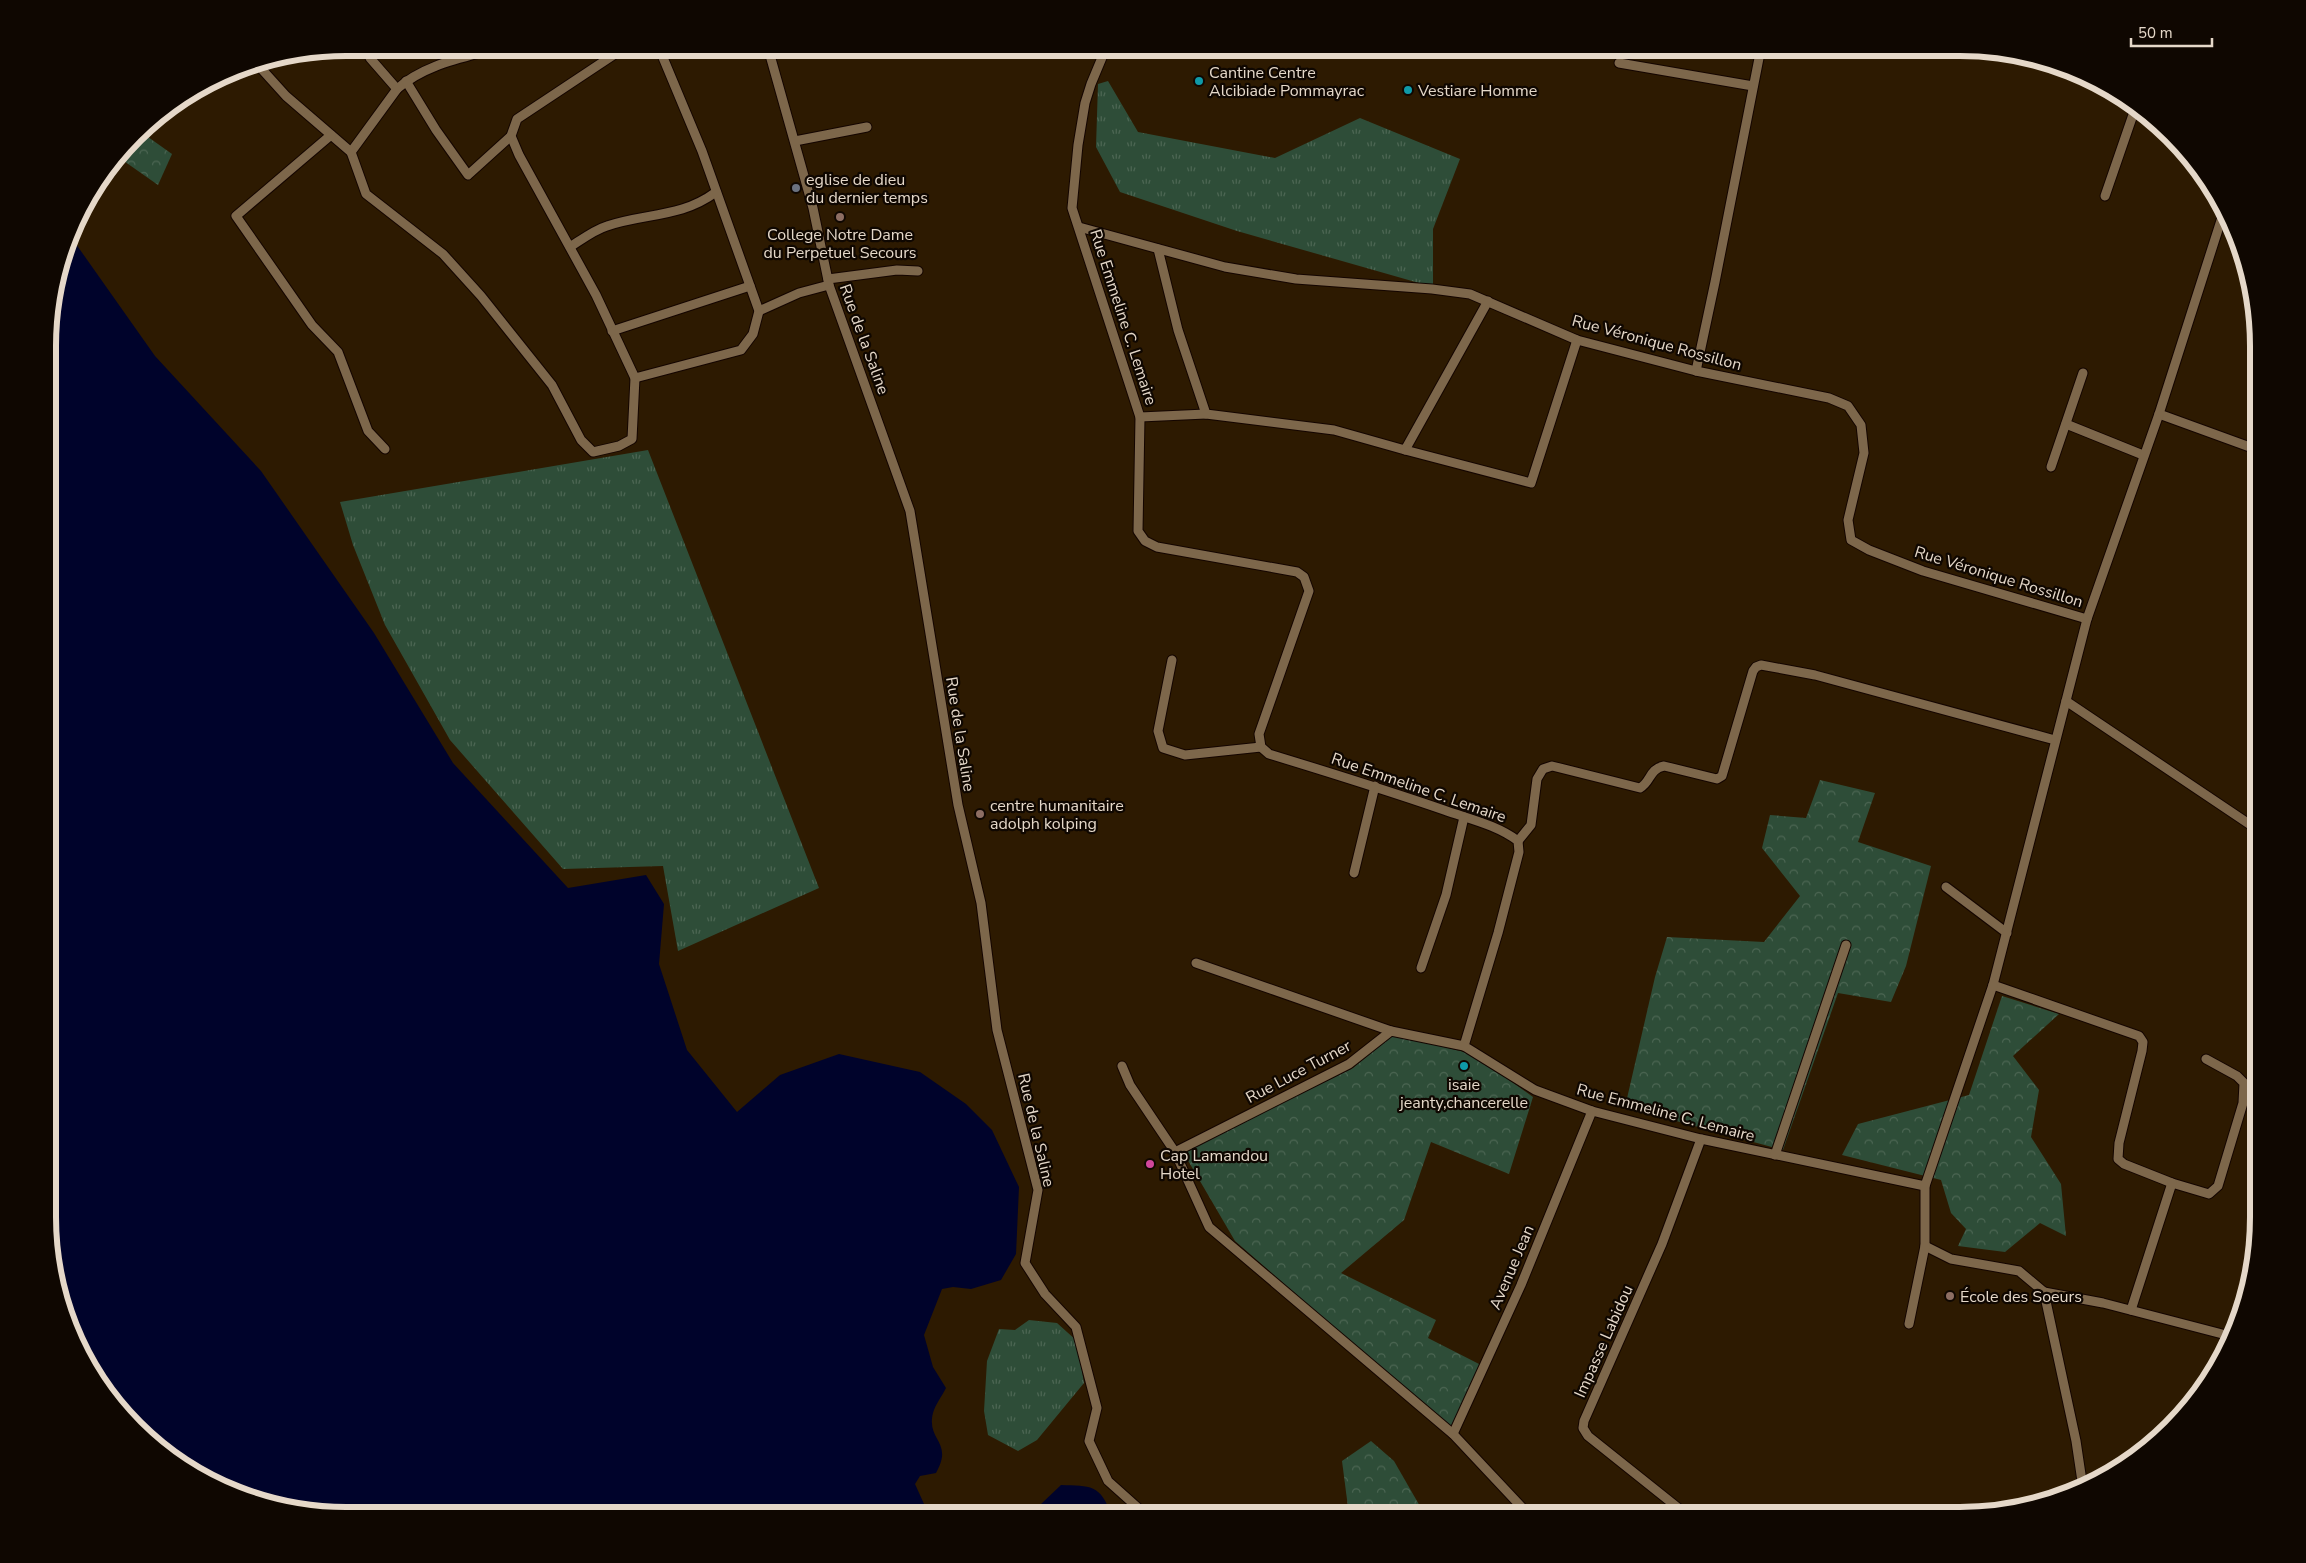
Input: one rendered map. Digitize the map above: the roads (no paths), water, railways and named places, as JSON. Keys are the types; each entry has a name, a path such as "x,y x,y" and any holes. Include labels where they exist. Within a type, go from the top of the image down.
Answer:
{"street":[{"path":"373,56 370,58 397,89"},
{"path":"351,152 397,89 406,81 424,69 470,56"},
{"path":"406,81 436,130 468,174 511,136 517,119 612,56"},
{"path":"635,378 741,350 753,334 759,311 702,151 662,56"},
{"name":"Rue de la Saline","path":"770,56 813,208 828,282 910,511 958,806 981,903 997,1030 1038,1190 1025,1263 1045,1294 1076,1327 1097,1408 1089,1441 1108,1481 1137,1507"},
{"name":"Rue Emmeline C. Lemaire","path":"1102,56 1090,84 1078,145 1072,208 1140,417 1138,531 1145,541 1157,547 1297,572 1304,577 1309,591 1259,734 1261,747 1269,754 1375,786 1464,817 1506,832 1518,841 1519,852 1498,933 1464,1046 1535,1090 1592,1111 1701,1139 1925,1186"},
{"path":"1696,371 1716,282 1759,56"},
{"path":"1619,63 1753,86"},
{"path":"262,69 286,96 351,152 366,194 442,254 481,296 552,384 582,440 593,452 619,446 632,439 635,378 596,295 519,155 511,136"},
{"path":"2105,196 2133,114"},
{"path":"795,141 867,127"},
{"path":"331,135 236,216 312,325 338,352 368,431 385,449"},
{"path":"570,247 606,226 682,210 704,201 716,192"},
{"path":"1909,1324 1925,1246 1925,1186 1993,985 2087,618 2159,414 2221,220"},
{"name":"Rue Véronique Rossillon","path":"1079,227 1224,267 1296,279 1432,288 1470,294 1576,340 1696,371 1829,398 1848,406 1861,426 1864,453 1848,520 1851,540 1869,550 1923,571 2087,618"},
{"path":"1158,249 1178,330 1206,414"},
{"path":"759,311 828,282 897,270 918,271"},
{"path":"612,331 750,286"},
{"path":"1405,450 1488,301"},
{"path":"1140,417 1206,414 1334,430 1531,484 1576,340"},
{"path":"2051,467 2083,373"},
{"path":"2159,414 2250,447"},
{"path":"2066,424 2143,455"},
{"path":"1172,660 1158,731 1163,748 1185,755 1261,747"},
{"path":"1518,841 1531,826 1537,779 1543,769 1552,766 1640,788 1644,786 1652,771 1664,766 1717,779 1722,776 1753,671 1761,665 1815,675 2055,740"},
{"path":"2066,701 2250,824"},
{"path":"1354,873 1375,786"},
{"path":"1421,968 1446,894 1464,817"},
{"path":"1946,886 2007,932"},
{"path":"1775,1155 1846,945"},
{"path":"1196,963 1391,1031 1464,1046"},
{"path":"1993,985 2139,1036 2143,1042 2142,1051 2119,1143 2118,1159 2124,1164 2172,1183 2208,1194 2218,1186 2243,1103 2244,1083 2237,1076 2206,1059"},
{"name":"Rue Luce Turner","path":"1175,1152 1349,1064 1391,1031"},
{"path":"1122,1066 1130,1085 1175,1152 1209,1227 1453,1434 1521,1507"},
{"name":"Avenue Jean","path":"1453,1434 1521,1285 1592,1111"},
{"name":"Impasse Labidou","path":"1676,1507 1588,1436 1583,1428 1584,1421 1662,1244 1701,1139"},
{"path":"2131,1310 2172,1183"},
{"path":"1925,1246 1951,1258 2019,1271 2044,1292 2102,1302 2225,1335"},
{"path":"2044,1292 2076,1441 2082,1480"}],"water":[{"path":"75,243 155,356 261,471 374,633 453,763 568,888 646,875 664,904 659,964 687,1050 737,1112 780,1075 839,1054 920,1072 966,1104 992,1130 1019,1187 1016,1254 1001,1280 971,1289 953,1287 942,1289 924,1335 933,1367 946,1388 934,1410 932,1422 933,1430 941,1447 941,1462 936,1473 920,1476 915,1484 925,1507 346,1507 308,1504 271,1497 235,1485 201,1468 170,1447 141,1422 105,1378 78,1328 66,1292 59,1255 56,1217 56,346 62,290"},
{"path":"1061,1485 1093,1489 1103,1497 1108,1507 1033,1507 1040,1505"}],"place":[{"name":"Cantine Centre Alcibiade Pommayrac","path":"1199,81"},
{"name":"Vestiare Homme","path":"1408,90"},
{"name":"eglise de dieu du dernier temps","path":"796,188"},
{"name":"College Notre Dame du Perpetuel Secours","path":"840,217"},
{"name":"centre humanitaire adolph kolping","path":"980,814"},
{"name":"isaie jeanty,chancerelle","path":"1464,1066"},
{"name":"Cap Lamandou Hotel","path":"1150,1164"},
{"name":"École des Soeurs","path":"1950,1296"}]}
